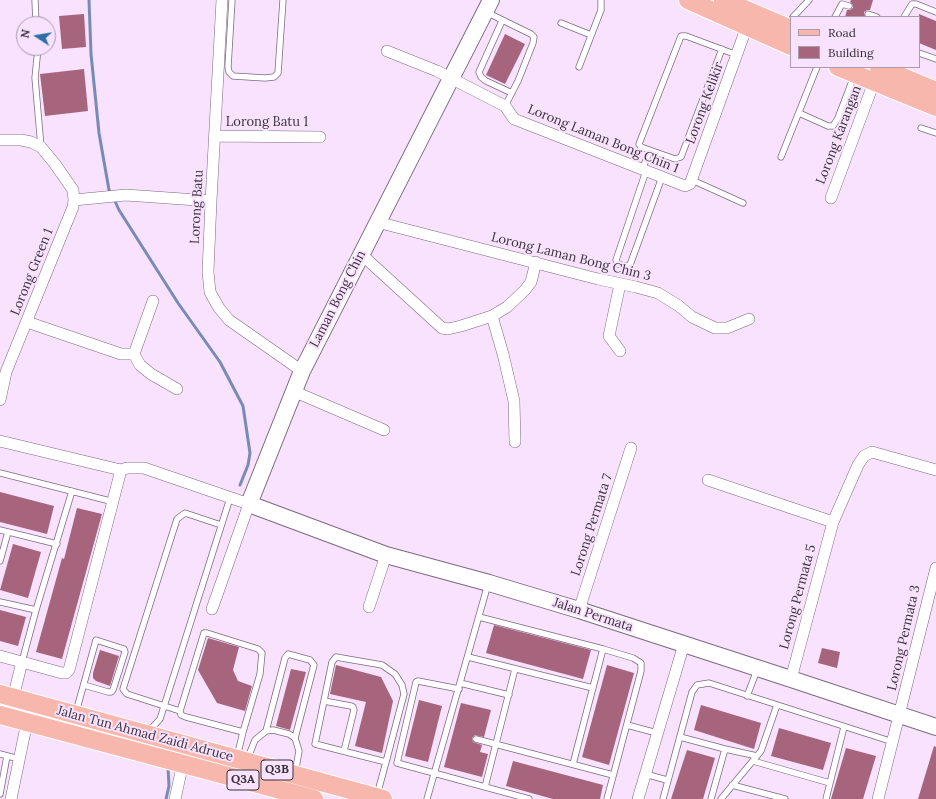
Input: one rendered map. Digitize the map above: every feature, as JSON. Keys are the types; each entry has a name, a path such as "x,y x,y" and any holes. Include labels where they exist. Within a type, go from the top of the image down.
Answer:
{"main road":[{"path":"688,0 790,46"},
{"path":"723,0 789,23"},
{"path":"846,70 880,71 936,91"},
{"path":"880,71 936,107"},
{"path":"4,699 22,712 27,722"},
{"name":"Jalan Tun Ahmad Zaidi Adruce","path":"4,699 75,714 241,761 380,798"},
{"name":"Jalan Tun Ahmad Zaidi Adruce","path":"0,715 314,799"}],"street":[{"name":"Lorong Batu","path":"222,0 210,201 208,272 210,292 219,308 229,320 302,370"},
{"name":"Laman Bong Chin","path":"212,609 249,504 302,370 488,6"},
{"name":"Lorong Kelikir","path":"688,183 738,54 747,26"},
{"name":"Lorong Laman Bong Chin 1","path":"387,51 438,71 505,106 514,119 662,177 688,183"},
{"name":"Lorong Karangan","path":"831,198 880,71"},
{"name":"Lorong Batu 1","path":"215,136 320,137"},
{"path":"0,140 21,140 31,142 41,147 73,190 74,200 126,195 210,201"},
{"name":"Lorong Green 1","path":"0,400 6,372 73,207 74,200"},
{"name":"Lorong Laman Bong Chin 3","path":"378,222 620,284 636,286 658,293 679,306 692,317 715,328 727,328 749,319"},
{"path":"362,254 442,328 448,329 492,316 507,307 526,290 531,282 536,262"},
{"path":"620,284 609,336 620,350"},
{"path":"153,301 134,354 140,365 151,374 178,389"},
{"path":"492,316 514,401 515,442"},
{"path":"27,322 121,354 134,354"},
{"path":"293,390 384,430"},
{"path":"0,442 122,470 127,468 144,468 249,504"},
{"name":"Lorong Permata 7","path":"579,610 631,448"},
{"name":"Lorong Permata 5","path":"790,678 833,522 858,465 864,456 872,452 936,470"},
{"path":"0,656 66,674 69,670 122,470"},
{"path":"708,480 833,522"},
{"name":"Jalan Permata","path":"249,504 386,555 489,583 579,610 790,678 936,728"},
{"path":"369,608 386,555"},
{"name":"Lorong Permata 3","path":"878,799 934,582 936,568"},
{"path":"638,799 684,644"},
{"path":"4,699 22,662"},
{"path":"11,799 27,722"},
{"path":"173,761 174,799"}],"lane":[{"path":"35,0 36,16"},
{"path":"232,0 229,72 233,76 265,78 274,77 278,73 283,0"},
{"path":"579,67 601,10 601,0"},
{"path":"795,16 809,0"},
{"path":"905,16 912,4 917,2 936,12"},
{"path":"836,16 842,4 848,6"},
{"path":"488,6 502,21 531,34 534,37 518,81 505,106"},
{"path":"868,14 874,16"},
{"path":"502,21 479,72 481,77 486,81 512,93"},
{"path":"561,23 591,35"},
{"path":"722,49 681,157 675,159 641,147 639,144 681,36 686,36 738,54"},
{"path":"920,53 936,59"},
{"path":"37,56 35,78 41,147"},
{"path":"781,157 817,68"},
{"path":"799,113 828,126 833,126 838,118 846,70"},
{"path":"921,128 936,133"},
{"path":"650,150 616,260 618,264 626,266 630,265 662,177"},
{"path":"688,183 743,203"},
{"path":"0,473 114,502"},
{"path":"22,662 72,491"},
{"path":"160,738 160,719 230,498"},
{"path":"221,525 185,513 178,519 123,689 126,694 180,711 181,715 186,717 243,732"},
{"path":"0,530 57,544"},
{"path":"0,561 8,532"},
{"path":"427,799 489,583"},
{"path":"0,602 36,610"},
{"path":"479,617 603,649 633,658 641,663 641,671 607,799"},
{"path":"180,711 204,633 258,649 262,653 260,674 243,732 241,761"},
{"path":"75,714 96,640 124,649 125,652 114,690 108,692 84,685"},
{"path":"573,764 603,649"},
{"path":"266,731 285,658 288,654 310,660 314,665 295,738 299,751 295,775"},
{"path":"380,798 386,762 404,694 402,685 395,674 382,665 336,657 332,662 315,744 386,762"},
{"path":"468,657 593,688"},
{"path":"747,696 758,668"},
{"path":"485,787 516,669"},
{"path":"402,685 415,684 418,681 458,689"},
{"path":"460,683 509,694"},
{"path":"663,799 692,692 697,686 708,683 893,742"},
{"path":"415,684 397,763 529,799"},
{"path":"324,701 353,707 354,710 344,751"},
{"path":"721,799 763,747 777,706"},
{"path":"627,725 657,733"},
{"path":"826,799 844,727"},
{"path":"241,761 255,740 266,731 273,730 289,734 295,738"},
{"path":"680,736 755,758 830,783"},
{"path":"476,739 613,775"},
{"path":"711,799 725,749"},
{"path":"0,754 19,759"},
{"path":"0,794 7,756"},
{"path":"645,774 667,780"},
{"path":"732,785 785,799"}],"building":[{"path":"851,0 873,0 870,10 864,12 865,16 845,16 847,10 853,8 853,5 850,2"},
{"path":"84,14 86,47 62,49 59,16"},
{"path":"919,14 936,21 936,50 920,43"},
{"path":"505,34 525,44 505,84 486,75"},
{"path":"84,69 88,111 45,116 40,74"},
{"path":"0,492 54,506 47,534 0,522"},
{"path":"77,508 102,514 62,659 36,652 62,558 64,559"},
{"path":"13,544 41,552 28,598 0,590"},
{"path":"0,610 26,617 18,646 0,641"},
{"path":"494,625 591,650 583,679 486,653"},
{"path":"208,638 239,647 233,670 238,681 252,686 245,711 217,703 198,670"},
{"path":"822,648 840,652 837,668 818,663"},
{"path":"100,650 119,656 110,686 96,681 93,678 93,673"},
{"path":"336,665 381,677 393,701 382,753 355,746 366,702 330,694"},
{"path":"607,665 634,673 609,765 582,757"},
{"path":"291,669 306,672 290,730 276,726"},
{"path":"419,700 442,706 428,762 405,756"},
{"path":"461,703 491,710 484,737 475,735 472,738 473,742 482,745 480,752 488,754 482,777 444,767"},
{"path":"701,705 761,723 754,749 694,730"},
{"path":"779,728 831,743 823,770 771,756"},
{"path":"934,746 936,747 936,799 918,799"},
{"path":"846,748 876,756 863,799 831,799"},
{"path":"687,750 715,758 703,799 671,799"},
{"path":"513,761 603,785 600,799 553,799 506,786"}],"waterway":[{"path":"89,0 91,54 99,133 111,194"},
{"path":"114,199 119,210 178,303 220,362 243,406 250,453 248,465 240,485"},
{"path":"166,799 169,786 168,767"}]}
